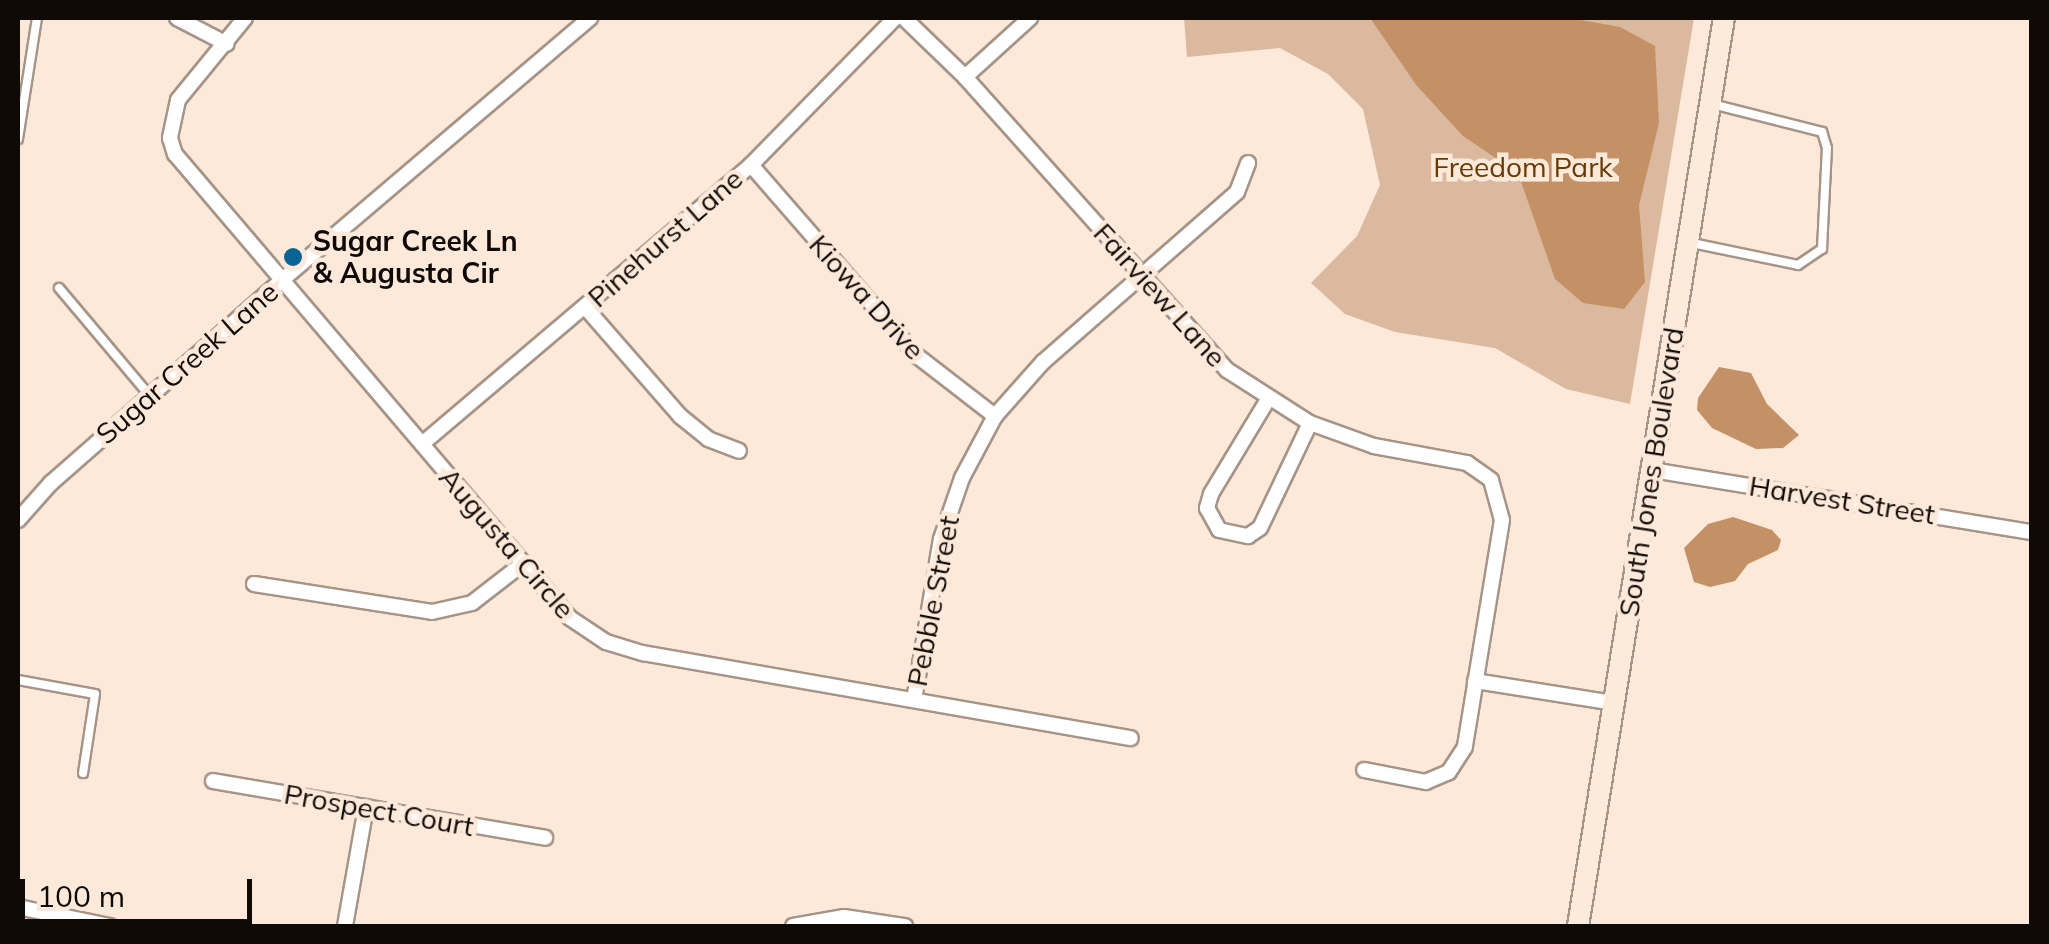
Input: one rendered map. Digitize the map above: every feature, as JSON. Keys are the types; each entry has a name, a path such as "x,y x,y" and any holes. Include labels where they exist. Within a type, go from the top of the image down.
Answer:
{"street":[{"path":"177,18 227,44"},
{"name":"Augusta Circle","path":"244,18 227,44 187,84 172,116 170,138 182,167 422,444 521,566 570,618 616,645 1131,738"},
{"name":"Sugar Creek Lane","path":"19,516 280,281 590,18"},
{"name":"Pinehurst Lane","path":"422,444 750,165 895,18"},
{"name":"Fairview Lane","path":"904,18 965,77 1207,352 1267,401 1310,423 1374,446 1467,463 1491,480 1502,520 1465,747 1449,772 1411,782 1364,770"},
{"path":"965,77 1030,18"},
{"name":"South Jones Boulevard","path":"1578,926 1724,18"},
{"name":"Pebble Street","path":"914,700 946,522 995,416 1042,362 1238,192 1248,162"},
{"name":"Kiowa Drive","path":"750,165 916,355 995,416"},
{"path":"585,307 680,416 708,439 739,451"},
{"path":"1267,401 1211,494 1207,508 1219,530 1248,536 1260,528 1310,423"},
{"name":"Harvest Street","path":"1652,470 2032,532"},
{"path":"254,584 432,612 472,603 521,566"},
{"path":"1475,681 1614,703"},
{"name":"Prospect Court","path":"214,781 545,838"},
{"path":"345,926 366,808"},
{"path":"18,907 56,920 110,926"},
{"path":"793,926 844,917 905,926"}],"lane":[{"path":"18,138 21,91 37,18"},
{"path":"1688,242 1798,265 1822,249 1827,148 1822,132 1710,104"},
{"path":"58,288 150,396"},
{"path":"18,680 95,694 82,773"}],"green space":[{"name":"Freedom Park","path":"1184,18 1694,18 1630,404 1566,389 1495,348 1395,332 1345,314 1311,283 1357,236 1380,185 1363,109 1328,74 1280,48 1187,57"}],"shaded area":[{"path":"1370,18 1570,18 1620,27 1655,46 1659,123 1639,205 1645,282 1624,309 1583,303 1555,279 1518,173 1463,136 1417,86"},
{"path":"1719,367 1751,373 1767,404 1799,435 1783,448 1756,449 1712,428 1697,410 1698,398"},
{"path":"1733,517 1772,530 1781,540 1778,550 1748,564 1735,581 1710,587 1694,582 1684,548 1708,524"}],"place":[{"name":"Sugar Creek Ln & Augusta Cir","path":"293,257"}]}
